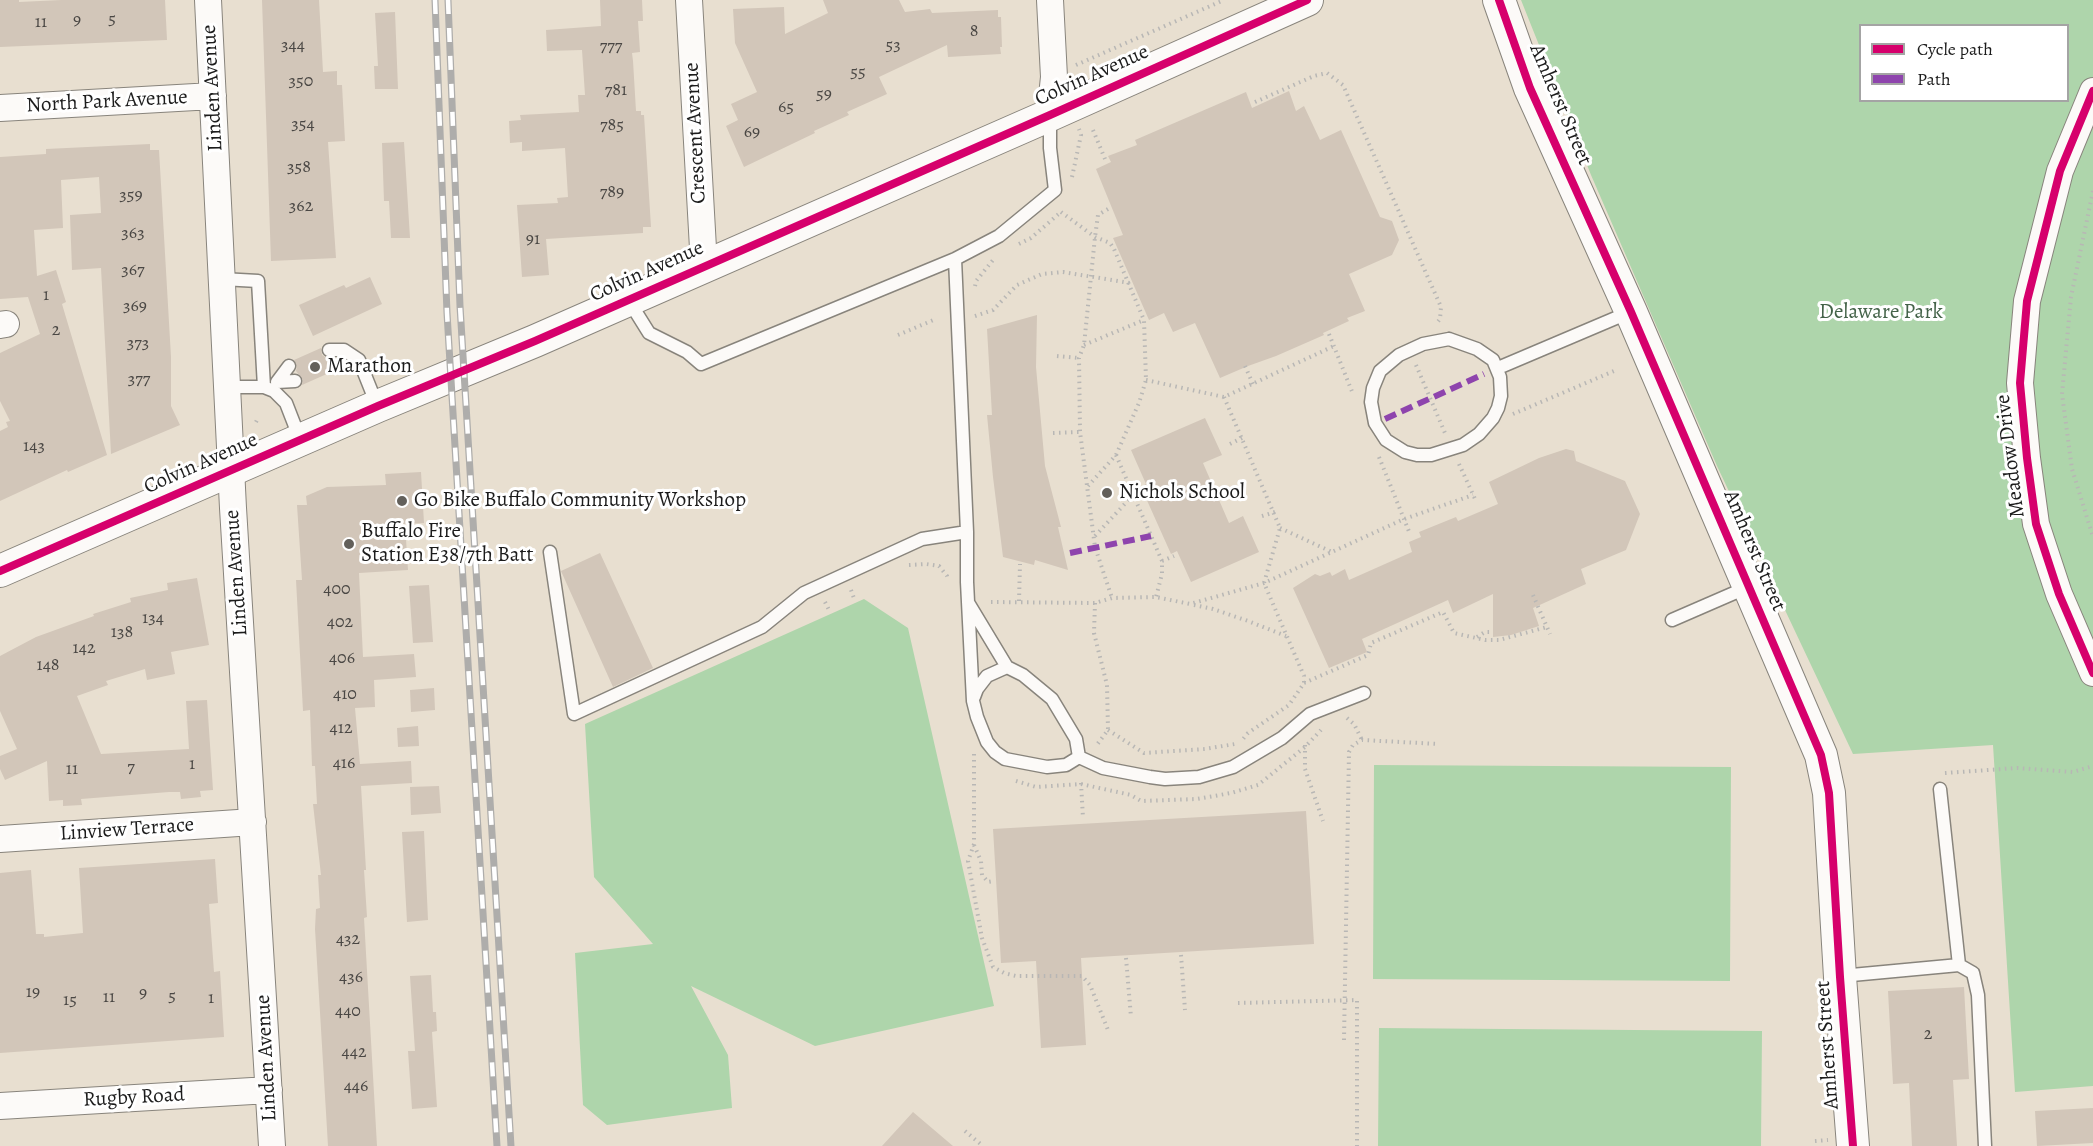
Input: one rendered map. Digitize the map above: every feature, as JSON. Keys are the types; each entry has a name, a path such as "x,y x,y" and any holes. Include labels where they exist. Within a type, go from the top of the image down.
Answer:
{"street":[{"name":"Linden Avenue","path":"208,0 231,471 272,1146"},
{"name":"Crescent Avenue","path":"689,0 704,266"},
{"path":"1050,0 1054,77 1050,115"},
{"name":"Colvin Avenue","path":"0,572 378,406 535,341 1307,0"},
{"name":"Amherst Street","path":"1499,0 1530,88 1631,312 1821,755 1829,793 1853,1146"},
{"name":"Meadow Drive","path":"2093,92 2060,171 2027,301 2020,383 2036,524 2059,594 2093,674"},
{"name":"North Park Avenue","path":"0,108 213,96"},
{"name":"Linview Terrace","path":"0,839 253,822"},
{"name":"Rugby Road","path":"0,1106 269,1090"}],"lane":[{"path":"628,300 649,333 687,352 700,364 955,260 999,236 1054,190 1050,115"},
{"path":"955,260 973,701 981,732 995,752 1005,759 1047,767 1066,765 1079,757"},
{"path":"222,279 258,281 272,387 286,404 300,440"},
{"path":"1498,368 1631,312"},
{"path":"1449,339 1477,349 1492,360 1498,368 1501,387 1498,408 1479,435 1463,445 1441,453 1417,455 1405,452 1386,440 1375,423 1371,402 1373,388 1380,371 1409,349 1449,339"},
{"path":"329,350 344,350 359,360 378,406"},
{"path":"335,363 344,350"},
{"path":"272,387 289,366"},
{"path":"228,387 272,387 295,381"},
{"path":"550,552 574,714 762,627 804,593 922,538 967,532"},
{"path":"1672,620 1750,586"},
{"path":"968,603 1007,667 1023,675 1052,699 1076,738 1079,757"},
{"path":"973,701 982,681 996,670 1007,667"},
{"path":"1079,757 1103,768 1150,777 1165,779 1199,777 1233,767 1282,738 1310,714 1364,693"},
{"path":"1940,789 1959,965"},
{"path":"1840,976 1959,965 1973,973 1978,995 1985,1146"}],"path":[{"path":"1076,65 1224,0"},
{"path":"1255,102 1314,76 1327,73 1343,85 1441,307 1440,319 1432,328"},
{"path":"1093,130 1105,159"},
{"path":"2093,191 2071,297 2062,394 2072,470 2093,537"},
{"path":"1108,209 1098,215 1084,345 1079,358 1080,432 1095,547 1112,598"},
{"path":"1061,212 1095,237 1110,243 1130,283 1144,320 1146,380 1139,403 1116,455 1088,487"},
{"path":"968,316 993,310 1017,285 1042,274 1063,272 1130,283"},
{"path":"898,335 936,319"},
{"path":"1084,345 1144,320"},
{"path":"1146,380 1224,397 1334,346"},
{"path":"1057,356 1079,358"},
{"path":"1414,359 1448,439"},
{"path":"1245,366 1252,384"},
{"path":"1224,397 1280,528 1264,583 1304,676 1304,683"},
{"path":"1053,433 1080,432"},
{"path":"1230,444 1242,438"},
{"path":"1116,455 1162,561 1162,574 1156,597"},
{"path":"1458,462 1476,501"},
{"path":"1130,484 1141,481"},
{"path":"1094,537 1134,494"},
{"path":"1190,604 1264,583 1404,519 1473,495"},
{"path":"1395,497 1410,534"},
{"path":"1262,516 1275,512"},
{"path":"1280,528 1332,552"},
{"path":"1162,561 1174,556"},
{"path":"1020,564 1020,601"},
{"path":"850,590 855,601"},
{"path":"1533,595 1550,634"},
{"path":"991,602 1095,603 1112,598 1156,597 1213,609 1286,636"},
{"path":"825,602 830,612"},
{"path":"1095,603 1094,633 1107,685 1108,730 1096,747"},
{"path":"1108,730 1144,753 1239,744 1248,733 1288,705 1304,683 1368,655 1370,641 1443,612 1454,633 1477,638 1499,640 1547,627"},
{"path":"1477,638 1485,632 1492,632"},
{"path":"1345,717 1354,724 1362,740"},
{"path":"1302,736 1305,747 1305,769 1323,821"},
{"path":"1344,1040 1349,752 1353,745 1362,740 1439,744"},
{"path":"974,754 974,844 968,861 982,938 993,967 1016,976 1082,976 1090,985 1108,1030"},
{"path":"1971,770 2017,768 2073,772 2093,766"},
{"path":"1082,780 1083,818"},
{"path":"974,844 981,861 982,875 988,882 994,881"},
{"path":"1181,955 1185,1010"},
{"path":"1126,958 1131,1017"},
{"path":"1238,1003 1358,1000 1357,1146"},
{"path":"965,1131 979,1145"},
{"path":"1815,1141 1822,1141"}],"green space":[{"name":"Delaware Park","path":"1521,0 2093,0 2093,1086 2015,1092 1993,745 1853,754 1717,466 1591,175"},
{"path":"864,599 908,628 994,1006 815,1046 691,986 728,1055 732,1108 607,1125 583,1105 575,953 653,944 594,877 585,724"},
{"path":"1374,765 1731,767 1730,981 1373,979"},
{"path":"1379,1028 1762,1031 1761,1146 1378,1146"}],"building":[{"path":"0,0 19,0 19,2 165,0 167,40 0,47"},
{"path":"262,0 319,0 323,72 337,71 337,85 342,85 345,141 328,142 336,258 271,261"},
{"path":"600,0 642,0 643,21 638,21 640,52 632,53 636,111 641,111 641,115 644,115 651,227 643,227 643,233 546,239 549,275 522,277 517,205 558,203 557,198 568,197 565,148 522,151 522,142 510,143 509,121 521,120 520,115 579,112 578,95 585,95 582,50 547,51 546,30 601,26"},
{"path":"823,0 899,0 905,12 930,9 932,13 998,10 998,17 1001,17 1001,54 948,57 947,45 879,77 887,94 847,112 849,115 744,167 726,126 738,120 731,104 757,92 735,43 733,9 784,7 785,34 828,13"},
{"path":"395,12 398,89 375,89 374,66 378,66 375,13"},
{"path":"1289,91 1296,111 1304,106 1320,140 1341,130 1380,217 1392,221 1399,240 1392,255 1349,274 1365,311 1347,318 1349,321 1323,333 1324,335 1220,378 1195,323 1173,332 1164,313 1149,320 1113,238 1123,235 1096,169 1111,162 1108,156 1137,145 1135,140 1246,92 1252,108"},
{"path":"404,142 410,238 391,238 389,201 384,201 382,143"},
{"path":"150,144 150,150 159,150 171,357 171,406 180,425 111,454 101,268 72,270 70,215 101,213 99,177 61,180 63,228 34,230 37,276 56,270 66,302 62,304 107,455 68,472 67,470 0,501 0,431 8,427 6,422 10,421 0,401 0,353 40,334 28,297 0,299 0,157 46,154 46,149"},
{"path":"370,277 382,304 313,336 299,305 344,285 346,288"},
{"path":"1037,315 1036,367 1045,466 1061,527 1058,527 1068,570 1035,560 1034,565 1003,557 993,477 987,415 992,415 987,329"},
{"name":"Marathon","path":"321,348 322,355 333,358 338,369 302,385 303,380 296,371 297,366 294,360"},
{"path":"1205,418 1222,455 1203,463 1229,523 1243,516 1259,552 1191,582 1177,551 1171,554 1141,487 1146,484 1131,450"},
{"path":"1566,449 1574,451 1576,461 1625,481 1640,514 1626,550 1581,569 1586,584 1533,608 1539,626 1511,635 1493,637 1493,594 1453,613 1448,600 1362,639 1367,652 1329,668 1293,588 1315,574 1320,576 1330,572 1332,576 1345,569 1349,580 1412,552 1409,542 1421,537 1419,532 1456,517 1458,521 1498,504 1489,482 1539,458"},
{"path":"421,472 424,523 405,524 408,570 359,573 363,657 414,654 416,677 374,680 375,707 355,708 360,764 411,761 412,783 361,786 366,870 364,870 367,917 364,918 377,1146 328,1146 315,929 316,909 320,908 318,875 321,875 313,804 317,804 315,766 312,766 310,710 303,711 296,580 302,580 297,505 307,505 306,496 327,487 386,485 385,474"},
{"path":"600,553 653,668 613,687 561,571"},
{"path":"197,578 209,645 171,652 175,674 147,680 145,669 106,681 108,685 77,696 101,754 189,749 186,701 207,700 213,790 200,791 201,797 181,799 180,792 169,792 81,799 82,805 63,806 63,800 49,801 47,761 5,780 0,769 0,756 17,749 0,711 0,656 36,637 94,616 93,614 131,602 130,598 168,590 167,583"},
{"path":"429,585 433,642 413,643 409,586"},
{"path":"434,688 435,710 411,712 410,690"},
{"path":"418,726 419,746 398,747 397,728"},
{"path":"439,786 441,813 411,815 410,787"},
{"path":"1306,811 1314,944 1081,958 1086,1045 1041,1048 1036,961 1001,963 993,829"},
{"path":"424,831 428,920 407,922 402,832"},
{"path":"215,859 218,903 209,904 214,972 220,971 224,1037 0,1053 0,873 31,870 36,934 44,934 44,937 83,933 79,868"},
{"path":"431,975 433,1012 436,1012 437,1031 432,1032 437,1107 412,1109 408,1051 415,1051 410,976"},
{"path":"1964,987 1969,1079 1953,1080 1957,1146 1912,1146 1909,1083 1893,1084 1888,991"},
{"path":"2093,1108 2093,1143 2037,1146 2035,1111"},
{"path":"913,1112 953,1146 882,1146"}],"railway":[{"path":"435,0 447,313 497,1146"},
{"path":"448,0 460,306 511,1146"}],"marked path":[{"path":"1385,419 1484,374"},
{"path":"1070,553 1151,536"}],"cycle path":[{"path":"0,571 378,406 535,341 1307,0"},
{"path":"1499,0 1530,88 1631,312 1821,755 1829,793 1853,1146"},
{"path":"2093,91 2060,171 2027,301 2020,383 2036,524 2059,594 2093,673"}],"place":[{"name":"Marathon","path":"315,367"},
{"name":"Nichols School","path":"1107,493"},
{"name":"Go Bike Buffalo Community Workshop","path":"402,501"},
{"name":"Buffalo Fire Station E38/7th Batt","path":"349,544"}]}
